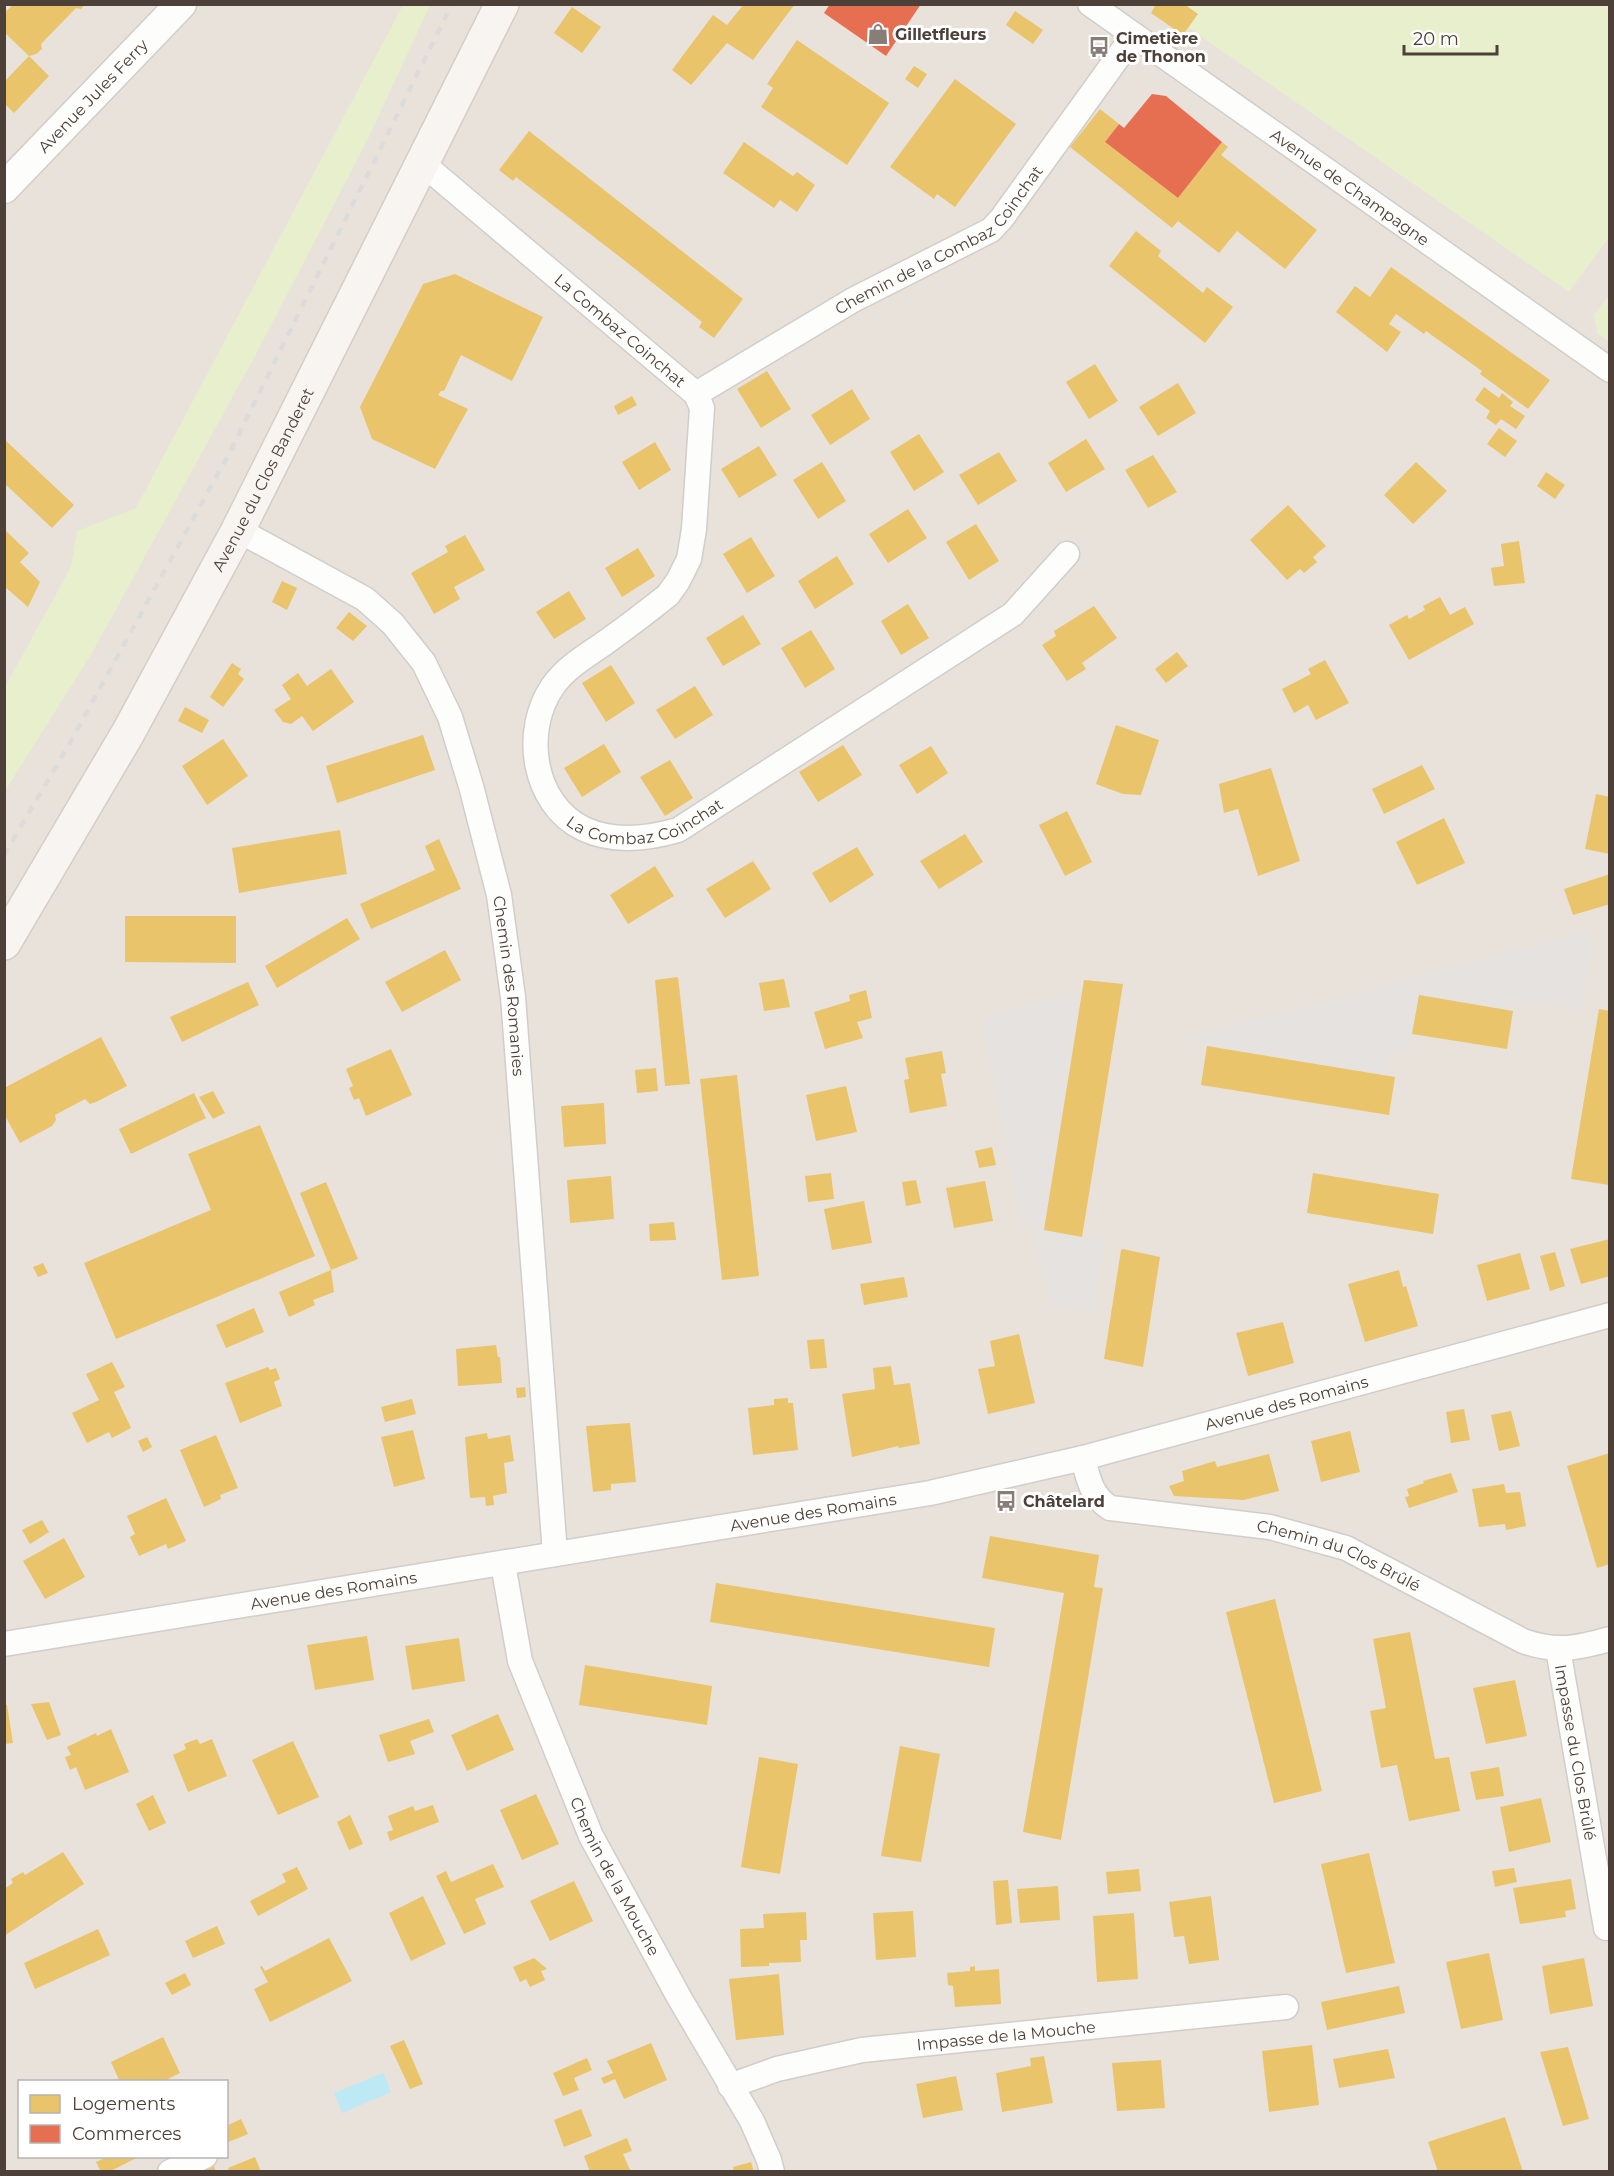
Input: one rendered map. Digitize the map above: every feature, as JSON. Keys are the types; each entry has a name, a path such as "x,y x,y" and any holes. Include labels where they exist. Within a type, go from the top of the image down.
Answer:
{"main road":[{"name":"Avenue du Clos Banderet","path":"4,943 128,733 238,530 502,4"}],"street":[{"name":"Avenue de Champagne","path":"1090,4 1610,370"},
{"name":"Avenue Jules Ferry","path":"4,188 170,8"},
{"name":"Chemin de la Combaz Coinchat","path":"696,394 853,300 991,230 1134,35"},
{"name":"La Combaz Coinchat","path":"423,164 696,394 702,408 694,529 689,559 678,581 668,595 569,669 554,685 538,718 535,741 536,759 542,782 555,806 583,828 603,835 622,838 653,837 678,830 1013,614 1067,554"},
{"name":"Chemin des Romanies","path":"238,530 365,599 393,624 424,663 454,729 499,895 513,997 555,1554"},
{"name":"Avenue des Romains","path":"4,1644 930,1493 1083,1458 1610,1315"},
{"name":"Chemin du Clos Brûlé","path":"1083,1458 1094,1492 1100,1502 1110,1508 1270,1527 1346,1548 1524,1641 1541,1647 1574,1649 1610,1639"},
{"name":"Chemin de la Mouche","path":"503,1564 520,1661 591,1836 680,1999 752,2121 770,2160 772,2172"},
{"name":"Impasse du Clos Brûlé","path":"1558,1649 1606,1928"},
{"name":"Impasse de la Mouche","path":"730,2086 777,2069 862,2050 1286,2007"},
{"path":"170,2172 203,2158"}],"shaded area":[{"path":"5,5 1609,5 1609,296 1594,315 1598,334 1610,341 1609,2171 5,2172"},
{"path":"1593,931 1581,1010 1516,998 1513,1011 1419,995 1409,1053 1389,1049 1385,1075 1207,1046 1183,1038"},
{"path":"1083,992 1044,1229 1104,1242 1093,1312 1050,1305 1032,1229 1021,1223 981,1017"}],"green space":[{"path":"1155,4 1609,5 1609,237 1569,292 1189,28 1183,35 1151,13"},
{"path":"403,5 430,5 368,139 255,356 92,653 5,791 5,687 71,567 77,531 136,508"},
{"path":"1609,296 1609,341 1598,334 1594,315"}],"water":[{"path":"383,2073 391,2092 342,2113 334,2093"}],"building: Logements":[{"path":"14,4 85,4 81,9 76,8 41,44 42,49 29,56 4,32 4,13"},
{"path":"744,4 795,4 753,60 727,43 691,85 672,70 713,15 727,25"},
{"path":"1156,4 1184,4 1198,14 1183,35 1151,13"},
{"path":"572,7 601,27 582,53 554,33"},
{"path":"1015,11 1043,30 1033,44 1006,25"},
{"path":"797,40 889,103 847,165 761,107 773,88 767,84"},
{"path":"29,56 49,76 14,113 4,103 4,82"},
{"path":"914,66 927,74 918,88 905,79"},
{"path":"955,79 1016,124 955,207 937,194 934,199 890,167"},
{"path":"1100,109 1119,124 1105,142 1178,198 1222,142 1228,147 1221,155 1317,230 1285,269 1237,231 1219,253 1178,221 1172,228 1070,147"},
{"path":"529,131 743,299 714,338 699,327 702,322 620,257 516,177 513,181 499,170"},
{"path":"744,142 793,176 797,172 815,185 797,212 780,200 774,208 723,173"},
{"path":"1136,231 1161,251 1158,256 1203,293 1207,287 1233,307 1205,343 1109,266"},
{"path":"1391,267 1550,380 1528,409 1480,374 1482,371 1426,331 1424,334 1396,314 1389,324 1401,332 1387,352 1336,312 1355,286 1370,297"},
{"path":"455,274 543,317 512,381 461,355 444,391 438,395 468,409 435,469 372,439 360,407 423,284"},
{"path":"1095,364 1118,401 1089,419 1066,382"},
{"path":"767,371 791,409 761,428 737,389"},
{"path":"1178,383 1196,413 1158,436 1139,407"},
{"path":"1484,387 1499,398 1502,393 1513,402 1510,406 1525,416 1516,429 1501,419 1496,425 1486,418 1490,411 1475,400"},
{"path":"852,389 870,419 830,445 811,415"},
{"path":"632,396 637,405 618,415 614,406"},
{"path":"1499,428 1517,441 1505,457 1487,444"},
{"path":"919,434 944,472 914,491 890,452"},
{"path":"4,439 74,505 52,528 4,483"},
{"path":"1086,439 1105,469 1066,492 1048,463"},
{"path":"655,442 671,470 639,490 622,462"},
{"path":"759,446 777,475 739,498 721,469"},
{"path":"999,452 1017,481 978,505 959,475"},
{"path":"1153,455 1177,492 1148,508 1125,470"},
{"path":"822,462 846,501 818,519 793,480"},
{"path":"1416,462 1447,491 1413,524 1384,495"},
{"path":"1546,472 1565,485 1555,499 1537,486"},
{"path":"1288,505 1326,546 1313,557 1317,562 1304,573 1300,569 1287,580 1250,540"},
{"path":"908,509 927,538 888,563 869,534"},
{"path":"976,524 999,561 969,580 946,542"},
{"path":"4,529 29,553 20,562 40,582 28,607 4,586"},
{"path":"465,535 485,570 454,587 460,599 434,614 411,573 448,552 445,546"},
{"path":"751,537 775,576 747,593 723,554"},
{"path":"1519,541 1525,583 1494,586 1491,568 1504,566 1501,544"},
{"path":"638,548 655,576 622,597 605,568"},
{"path":"837,556 854,584 815,609 798,581"},
{"path":"282,581 297,588 287,610 272,602"},
{"path":"569,591 586,619 554,639 536,612"},
{"path":"1440,597 1450,615 1465,607 1474,624 1409,660 1389,625 1407,615 1409,619 1425,610 1423,606"},
{"path":"908,604 929,638 901,655 881,621"},
{"path":"1094,606 1117,638 1082,663 1086,669 1067,681 1042,645 1056,636 1054,631"},
{"path":"349,612 367,626 353,641 336,628"},
{"path":"743,615 761,644 723,666 706,638"},
{"path":"811,630 835,669 805,688 781,648"},
{"path":"1177,652 1188,666 1166,683 1155,669"},
{"path":"1325,660 1349,703 1316,720 1308,705 1294,713 1282,689 1311,674 1308,669"},
{"path":"232,663 241,669 238,674 244,679 223,707 210,697"},
{"path":"611,665 635,703 606,722 582,683"},
{"path":"331,669 354,702 313,731 302,716 291,724 283,722 274,710 291,699 282,685 298,673 307,686"},
{"path":"695,686 713,715 675,739 656,710"},
{"path":"185,707 209,720 202,733 178,721"},
{"path":"1116,725 1159,740 1141,795 1123,794 1096,784"},
{"path":"423,735 435,770 337,803 326,766"},
{"path":"223,739 248,776 207,805 182,766"},
{"path":"604,744 621,772 582,797 564,768"},
{"path":"843,745 862,775 818,802 799,772"},
{"path":"931,746 948,773 917,794 899,765"},
{"path":"670,760 693,798 665,816 640,777"},
{"path":"1422,765 1435,789 1384,814 1372,789"},
{"path":"1271,768 1300,861 1258,876 1238,809 1224,813 1219,784"},
{"path":"1596,794 1610,797 1610,854 1585,849"},
{"path":"1067,811 1092,862 1065,876 1039,825"},
{"path":"1444,818 1465,863 1417,885 1396,842"},
{"path":"340,830 347,874 239,893 232,848"},
{"path":"965,834 983,862 939,889 920,861"},
{"path":"439,839 461,889 371,929 360,904 435,870 425,846"},
{"path":"857,847 874,875 830,903 812,873"},
{"path":"753,861 771,889 725,918 706,889"},
{"path":"655,866 674,896 628,924 610,895"},
{"path":"1610,874 1610,904 1573,915 1564,889"},
{"path":"125,916 236,916 236,963 125,962"},
{"path":"347,918 360,939 277,988 265,966"},
{"path":"445,950 461,980 402,1012 385,982"},
{"path":"678,977 690,1084 665,1086 655,980"},
{"path":"784,979 790,1007 764,1011 759,983"},
{"path":"1084,980 1123,984 1082,1237 1044,1230"},
{"path":"248,982 259,1005 182,1042 170,1017"},
{"path":"866,990 872,1018 857,1022 863,1038 825,1049 814,1012 850,1001 849,995"},
{"path":"1419,995 1513,1011 1507,1049 1412,1034"},
{"path":"1599,1009 1610,1011 1609,1185 1571,1179"},
{"path":"101,1037 127,1086 90,1104 85,1099 55,1115 56,1120 52,1126 20,1143 4,1114 4,1088"},
{"path":"1207,1046 1395,1077 1389,1115 1201,1085"},
{"path":"391,1049 412,1095 366,1116 359,1098 354,1100 349,1088 353,1086 346,1069"},
{"path":"942,1051 946,1073 941,1074 947,1106 910,1113 904,1080 909,1079 905,1058"},
{"path":"656,1068 658,1091 637,1093 635,1070"},
{"path":"737,1075 759,1276 722,1280 700,1079"},
{"path":"846,1086 857,1132 816,1141 806,1095"},
{"path":"213,1091 225,1113 213,1119 199,1097"},
{"path":"194,1093 206,1118 131,1154 119,1129"},
{"path":"604,1103 606,1144 564,1147 561,1106"},
{"path":"260,1125 315,1256 116,1339 84,1263 211,1210 188,1154"},
{"path":"992,1147 996,1165 979,1168 975,1151"},
{"path":"831,1173 834,1199 808,1202 805,1176"},
{"path":"1313,1173 1439,1194 1433,1234 1307,1213"},
{"path":"611,1176 614,1219 570,1223 567,1180"},
{"path":"916,1180 921,1203 906,1206 902,1182"},
{"path":"985,1181 993,1221 954,1228 946,1188"},
{"path":"326,1182 358,1259 331,1270 300,1193"},
{"path":"864,1201 872,1243 832,1250 824,1209"},
{"path":"674,1222 676,1240 650,1241 649,1224"},
{"path":"1610,1239 1610,1276 1581,1284 1570,1249"},
{"path":"1121,1250 1160,1257 1143,1367 1104,1359"},
{"path":"1555,1252 1565,1286 1550,1291 1540,1256"},
{"path":"1520,1253 1530,1289 1487,1301 1477,1265"},
{"path":"43,1263 48,1273 38,1277 33,1267"},
{"path":"331,1270 334,1292 313,1300 315,1305 289,1317 279,1292"},
{"path":"1399,1270 1418,1326 1365,1342 1348,1284"},
{"path":"904,1277 908,1297 864,1305 860,1284"},
{"path":"254,1308 264,1332 226,1348 216,1325"},
{"path":"1283,1322 1294,1363 1248,1376 1236,1333"},
{"path":"1019,1334 1035,1403 988,1414 978,1369 995,1366 990,1341"},
{"path":"824,1339 827,1368 810,1369 807,1340"},
{"path":"496,1345 498,1357 500,1357 502,1383 458,1386 456,1349"},
{"path":"112,1362 125,1387 114,1392 131,1428 112,1438 109,1432 87,1443 72,1413 99,1400 86,1374"},
{"path":"891,1366 894,1385 910,1383 920,1444 899,1448 898,1446 852,1457 842,1394 875,1389 873,1368"},
{"path":"268,1367 270,1370 276,1368 280,1379 274,1382 282,1406 240,1423 225,1383"},
{"path":"525,1387 526,1397 517,1398 516,1388"},
{"path":"788,1398 788,1403 793,1403 798,1450 753,1455 748,1408 774,1405 774,1399"},
{"path":"412,1399 416,1414 385,1422 381,1407"},
{"path":"1464,1409 1470,1440 1451,1443 1446,1412"},
{"path":"1511,1411 1520,1446 1499,1451 1491,1415"},
{"path":"630,1423 636,1482 611,1484 611,1490 593,1492 586,1426"},
{"path":"413,1430 425,1479 394,1487 381,1437"},
{"path":"1350,1431 1360,1472 1321,1482 1311,1441"},
{"path":"487,1433 488,1439 510,1435 514,1461 504,1463 507,1493 493,1496 494,1505 486,1506 485,1497 470,1498 465,1437"},
{"path":"216,1435 238,1488 220,1495 221,1499 204,1507 180,1450"},
{"path":"147,1437 152,1447 143,1452 138,1441"},
{"path":"1610,1453 1610,1564 1597,1568 1567,1466"},
{"path":"1269,1454 1279,1491 1244,1500 1174,1496 1169,1486 1184,1481 1182,1471 1215,1461 1217,1467"},
{"path":"1451,1473 1458,1492 1409,1508 1405,1497 1409,1496 1407,1489 1424,1483 1423,1481"},
{"path":"1504,1484 1506,1493 1520,1492 1526,1526 1506,1530 1505,1524 1479,1527 1472,1489"},
{"path":"166,1498 186,1541 168,1549 166,1544 139,1556 130,1537 135,1534 127,1516"},
{"path":"42,1520 49,1532 30,1544 22,1530"},
{"path":"990,1536 1099,1555 1094,1587 1103,1588 1061,1840 1023,1832 1064,1593 982,1578"},
{"path":"64,1538 85,1577 45,1599 23,1561"},
{"path":"716,1583 995,1628 989,1667 710,1622"},
{"path":"1275,1599 1322,1791 1274,1803 1226,1612"},
{"path":"1410,1632 1435,1759 1449,1757 1460,1811 1409,1821 1397,1765 1381,1768 1370,1711 1386,1708 1373,1639"},
{"path":"367,1636 374,1680 315,1690 307,1645"},
{"path":"459,1638 465,1681 412,1690 405,1646"},
{"path":"585,1665 712,1686 707,1725 579,1705"},
{"path":"1515,1680 1527,1736 1486,1744 1473,1688"},
{"path":"49,1702 61,1735 47,1740 31,1704"},
{"path":"4,1705 7,1705 13,1743 4,1744"},
{"path":"498,1714 514,1750 467,1771 451,1735"},
{"path":"429,1719 434,1732 410,1741 415,1754 388,1762 379,1735"},
{"path":"111,1729 129,1772 85,1790 76,1767 70,1770 65,1757 71,1755 67,1747 96,1733 97,1736"},
{"path":"197,1739 200,1744 212,1739 227,1776 188,1792 173,1755 186,1749 184,1744"},
{"path":"293,1741 319,1797 278,1815 252,1760"},
{"path":"900,1746 940,1754 921,1862 881,1856"},
{"path":"759,1757 798,1764 780,1874 741,1867"},
{"path":"1499,1767 1504,1796 1476,1800 1470,1772"},
{"path":"536,1794 559,1844 522,1860 500,1810"},
{"path":"153,1795 166,1823 149,1831 136,1804"},
{"path":"1541,1798 1551,1842 1509,1852 1500,1807"},
{"path":"433,1805 439,1822 390,1841 387,1832 393,1830 388,1816 413,1806 415,1811"},
{"path":"350,1815 363,1844 349,1850 337,1822"},
{"path":"63,1852 84,1884 4,1936 4,1889 13,1883 11,1879 23,1872 25,1875"},
{"path":"1369,1853 1395,1963 1346,1973 1321,1864"},
{"path":"493,1864 504,1887 475,1899 486,1924 464,1934 436,1876 446,1871 451,1882"},
{"path":"297,1867 308,1889 258,1916 250,1901 286,1882 282,1874"},
{"path":"1514,1868 1517,1882 1495,1887 1492,1871"},
{"path":"1139,1869 1141,1891 1108,1894 1106,1872"},
{"path":"1571,1879 1576,1909 1565,1911 1566,1917 1520,1924 1513,1888"},
{"path":"1008,1880 1012,1923 996,1925 993,1881"},
{"path":"574,1881 593,1921 550,1941 530,1901"},
{"path":"1058,1886 1060,1920 1020,1923 1017,1889"},
{"path":"423,1896 446,1944 411,1961 389,1913"},
{"path":"1211,1896 1219,1960 1189,1964 1184,1936 1174,1937 1169,1902"},
{"path":"913,1911 916,1957 876,1960 873,1913"},
{"path":"806,1912 807,1940 800,1940 801,1962 741,1967 740,1929 764,1928 763,1914"},
{"path":"1134,1913 1138,1979 1097,1982 1093,1916"},
{"path":"217,1926 225,1944 193,1958 185,1941"},
{"path":"98,1929 110,1955 35,1989 24,1963"},
{"path":"329,1938 352,1981 270,2022 254,1989 268,1982 260,1967 262,1966 265,1971"},
{"path":"1489,1953 1503,2020 1461,2029 1446,1962"},
{"path":"534,1958 547,1969 541,1971 545,1980 530,1987 526,1979 520,1982 513,1967"},
{"path":"1584,1958 1593,2006 1550,2014 1542,1966"},
{"path":"975,1966 975,1971 999,1969 1001,2004 955,2007 953,1986 948,1985 947,1973 970,1971 970,1967"},
{"path":"185,1973 191,1985 172,1995 165,1983"},
{"path":"779,1974 784,2035 736,2040 729,1979"},
{"path":"1399,1986 1405,2013 1327,2030 1321,2002"},
{"path":"163,2037 180,2073 166,2080 119,2080 111,2062"},
{"path":"404,2040 423,2084 410,2089 390,2046"},
{"path":"651,2043 667,2080 624,2099 615,2079 604,2084 601,2078 613,2073 607,2061"},
{"path":"1312,2045 1319,2105 1269,2112 1262,2051"},
{"path":"1568,2047 1589,2119 1563,2126 1540,2052"},
{"path":"1388,2049 1395,2078 1339,2088 1333,2059"},
{"path":"1044,2056 1053,2103 1002,2112 996,2073 1031,2066 1030,2058"},
{"path":"587,2058 592,2070 574,2078 579,2090 563,2096 553,2073"},
{"path":"1161,2060 1165,2108 1117,2111 1112,2063"},
{"path":"956,2076 963,2110 923,2118 916,2084"},
{"path":"581,2109 592,2136 564,2147 554,2120"},
{"path":"1505,2117 1523,2172 1438,2172 1428,2142"},
{"path":"241,2119 248,2134 228,2142 228,2125"},
{"path":"627,2138 632,2151 623,2154 631,2172 590,2172 584,2156"},
{"path":"255,2157 261,2172 229,2172 228,2168"},
{"path":"105,2158 136,2158 109,2172 101,2172 96,2162"},
{"path":"751,2162 754,2172 734,2172 733,2167"},
{"path":"213,2163 216,2172 192,2172"}],"building: Commerces":[{"name":"Gilletfleurs","path":"830,4 921,4 886,56 824,13"},
{"path":"1152,94 1166,96 1222,142 1178,198 1105,142 1119,124 1124,128"}],"railway":[{"path":"4,855 68,746 229,454 452,4"}],"place":[{"name":"Gilletfleurs","path":"878,34"},
{"name":"Cimetière de Thonon","path":"1099,47"},
{"name":"Châtelard","path":"1006,1501"}]}
